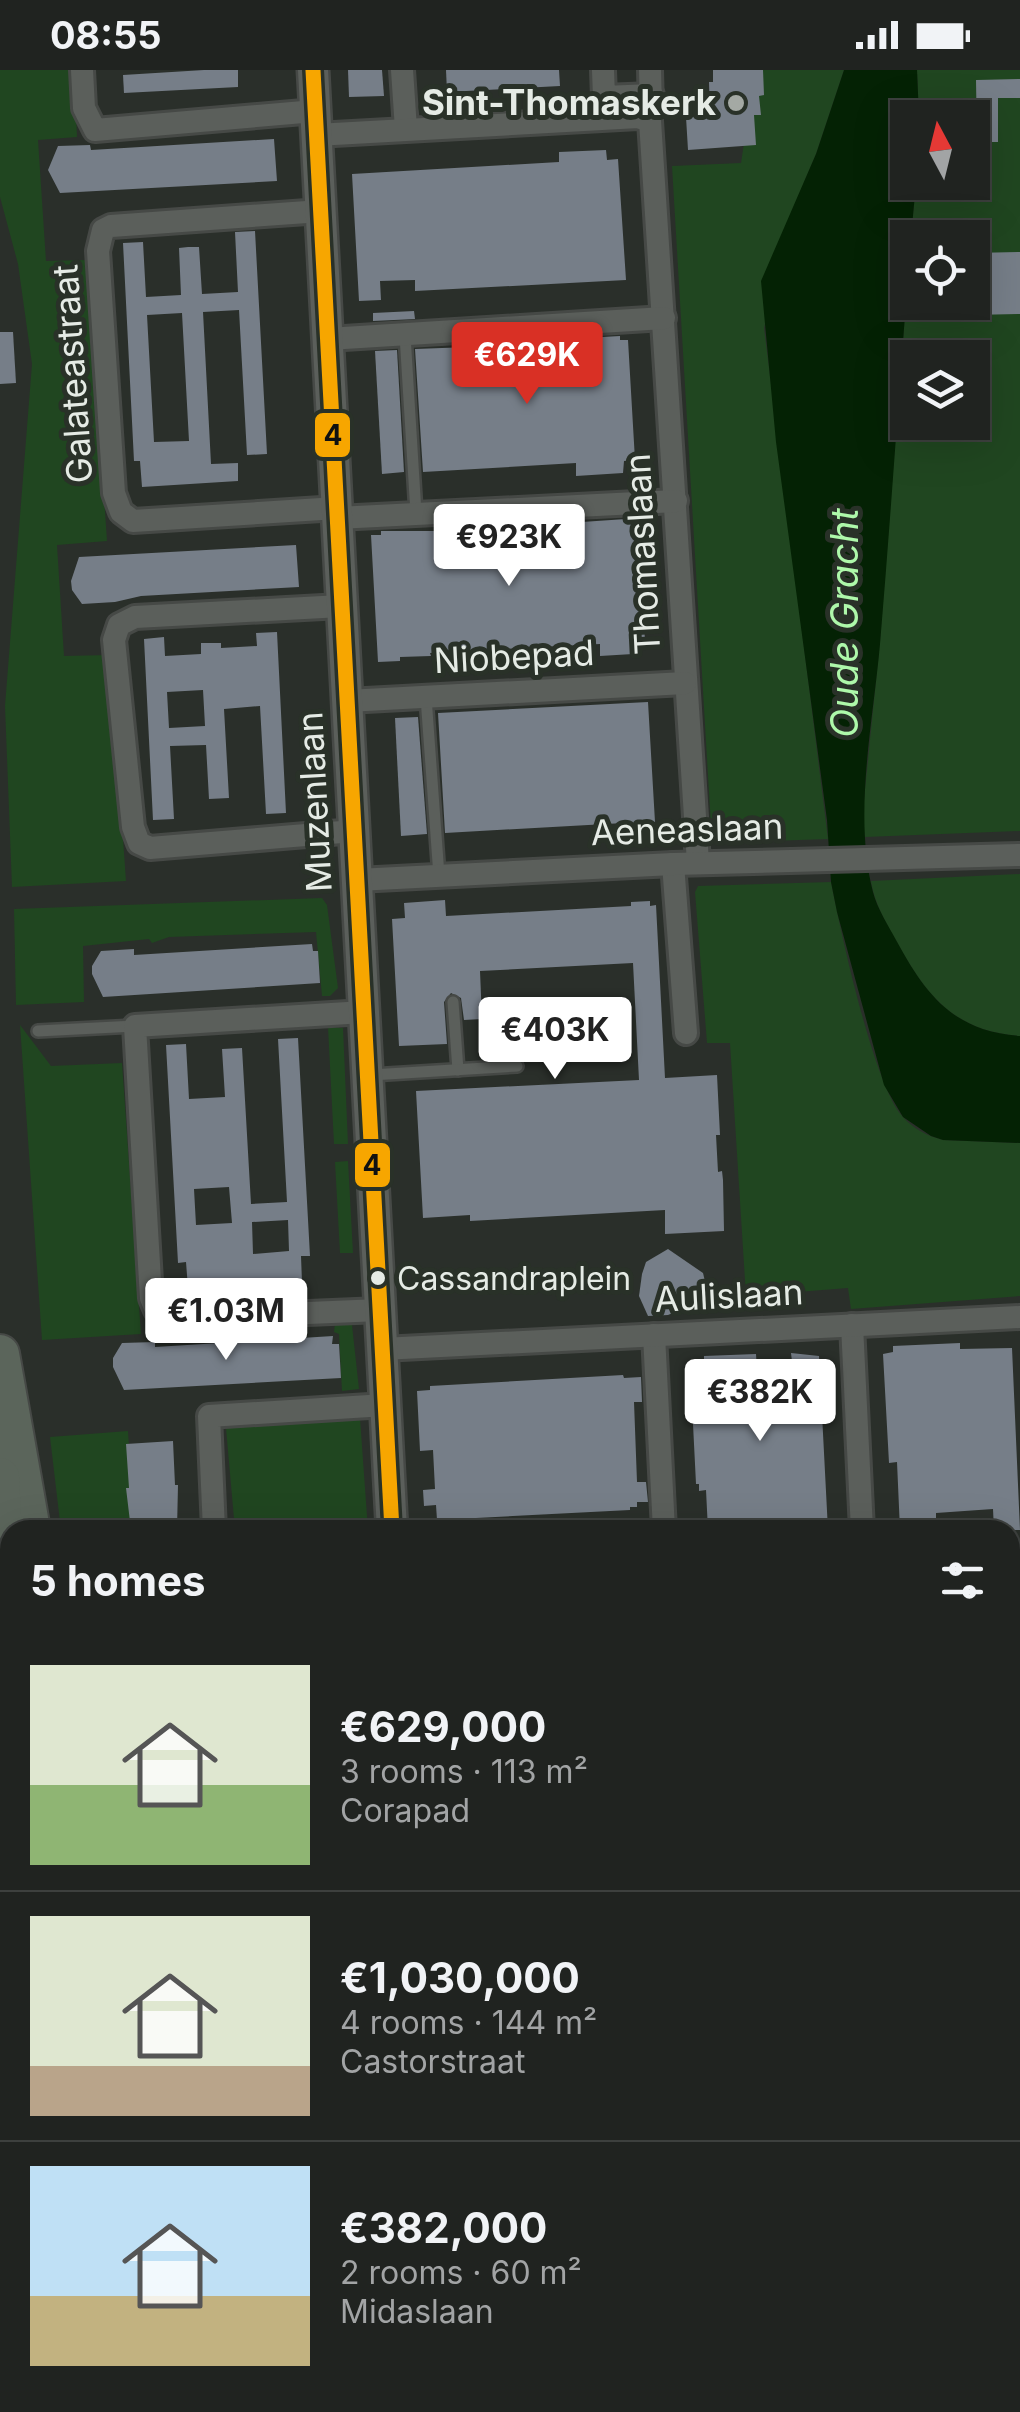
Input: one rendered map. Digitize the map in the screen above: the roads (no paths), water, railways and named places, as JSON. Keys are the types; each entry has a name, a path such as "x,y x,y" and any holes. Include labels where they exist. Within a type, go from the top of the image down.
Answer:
{"main road":[{"path":"0,1354 29,1520"},
{"path":"0,1477 2,1520"}],"street":[{"path":"82,70 84,108 95,130 316,123 406,129 638,118 650,121"},
{"name":"Muzenlaan","path":"313,70 391,1520"},
{"path":"402,70 406,129"},
{"path":"603,70 604,97 652,96"},
{"name":"Thomaslaan","path":"650,70 650,121 698,863"},
{"name":"Galateastraat","path":"320,211 111,226 104,230 98,251 114,493 121,512 133,521 337,513"},
{"path":"328,339 664,318"},
{"path":"337,513 676,501"},
{"path":"342,606 135,617 118,626 114,640 133,827 139,843 150,848 354,831"},
{"name":"Niobepad","path":"347,700 685,683"},
{"name":"Aeneaslaan","path":"356,880 698,863 1020,855"},
{"path":"674,864 686,1033"},
{"path":"364,1012 134,1026 152,1298 156,1310 168,1319 380,1310"},
{"name":"Aulislaan","path":"382,1349 1020,1317"},
{"path":"852,1325 862,1520"},
{"path":"654,1335 663,1520"},
{"path":"214,1520 209,1416 385,1405"}],"lane":[{"path":"405,334 416,513"},
{"path":"426,696 439,876"},
{"path":"454,1002 458,1070"},
{"path":"38,1031 134,1026"},
{"path":"367,1076 517,1066"}],"water":[{"name":"Oude Gracht","path":"844,70 917,70 918,100 890,100 890,200 914,200 913,220 890,220 890,320 905,320 903,340 890,340 890,440 896,440 866,769 867,862 880,910 907,960 931,993 944,1007 977,1027 1020,1036 1020,1143 943,1140 903,1117 884,1085 837,912 776,442 761,281 816,154"}],"place":[{"name":"Sint-Thomaskerk","path":"736,103"},
{"name":"Cassandraplein","path":"378,1278"}]}
